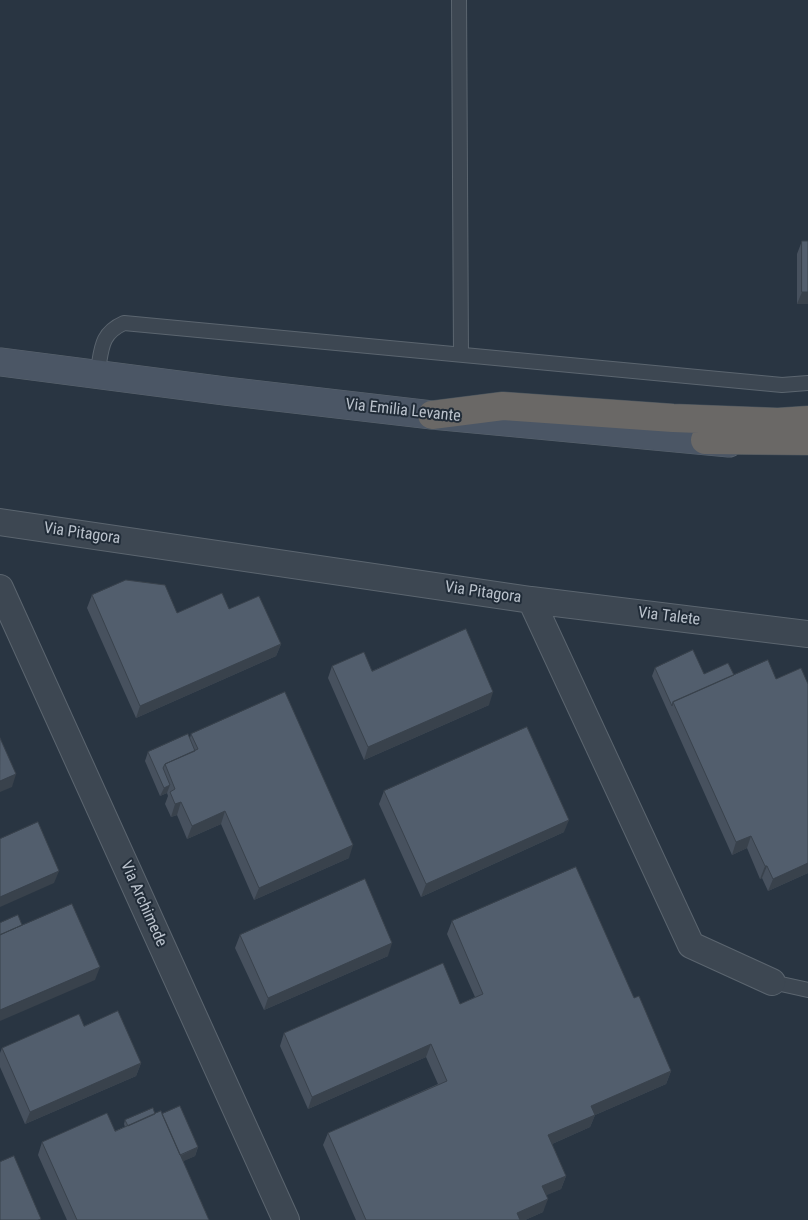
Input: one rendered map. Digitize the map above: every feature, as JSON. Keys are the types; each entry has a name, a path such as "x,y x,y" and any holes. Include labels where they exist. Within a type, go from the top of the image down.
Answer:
{"highway":[{"path":"432,415 503,406 673,418 778,422 808,420"},
{"path":"705,440 808,441"}],"main road":[{"name":"Via Emilia Levante","path":"0,362 432,415 808,451"}],"street":[{"name":"Via Pitagora","path":"0,522 531,600 691,945 772,982"},
{"name":"Via Archimede","path":"0,588 286,1220"},
{"name":"Via Talete","path":"531,600 808,634"}],"lane":[{"path":"459,0 460,354"},
{"path":"97,375 104,338 115,326 124,323 782,385 808,383"},
{"path":"772,982 808,990"}],"building":[{"path":"802,241 808,241 808,292 802,292"},
{"path":"126,580 165,585 177,613 222,593 229,609 259,596 281,644 140,706 92,595"},
{"path":"466,629 493,692 368,747 332,666 364,652 372,671"},
{"path":"693,650 704,674 728,663 734,675 673,702 672,706 655,668"},
{"path":"768,660 776,679 801,668 808,684 808,863 773,879 751,836 736,842 673,702"},
{"path":"285,692 353,845 259,888 225,811 192,826 181,802 175,804 170,792 175,789 165,764 198,749 191,734"},
{"path":"527,727 569,820 426,884 384,791"},
{"path":"188,734 195,751 165,764 163,768 170,785 164,788 148,752"},
{"path":"0,738 16,774 0,781"},
{"path":"38,822 59,871 0,897 0,839"},
{"path":"576,867 634,998 639,996 671,1071 591,1106 595,1115 548,1135 566,1176 542,1186 548,1199 517,1213 520,1220 366,1220 328,1133 447,1081 431,1044 312,1097 284,1033 443,963 460,1004 483,994 452,921"},
{"path":"365,879 392,943 268,998 240,935"},
{"path":"72,904 100,967 0,1010 0,935"},
{"path":"18,915 22,925 0,935 0,923"},
{"path":"118,1011 141,1063 30,1112 2,1048 79,1014 84,1026"},
{"path":"180,1106 198,1147 180,1155 162,1114"},
{"path":"153,1108 155,1114 128,1126 125,1120"},
{"path":"161,1111 209,1220 77,1220 42,1142 107,1113 115,1131"},
{"path":"14,1156 41,1219 0,1220 0,1162"}]}
